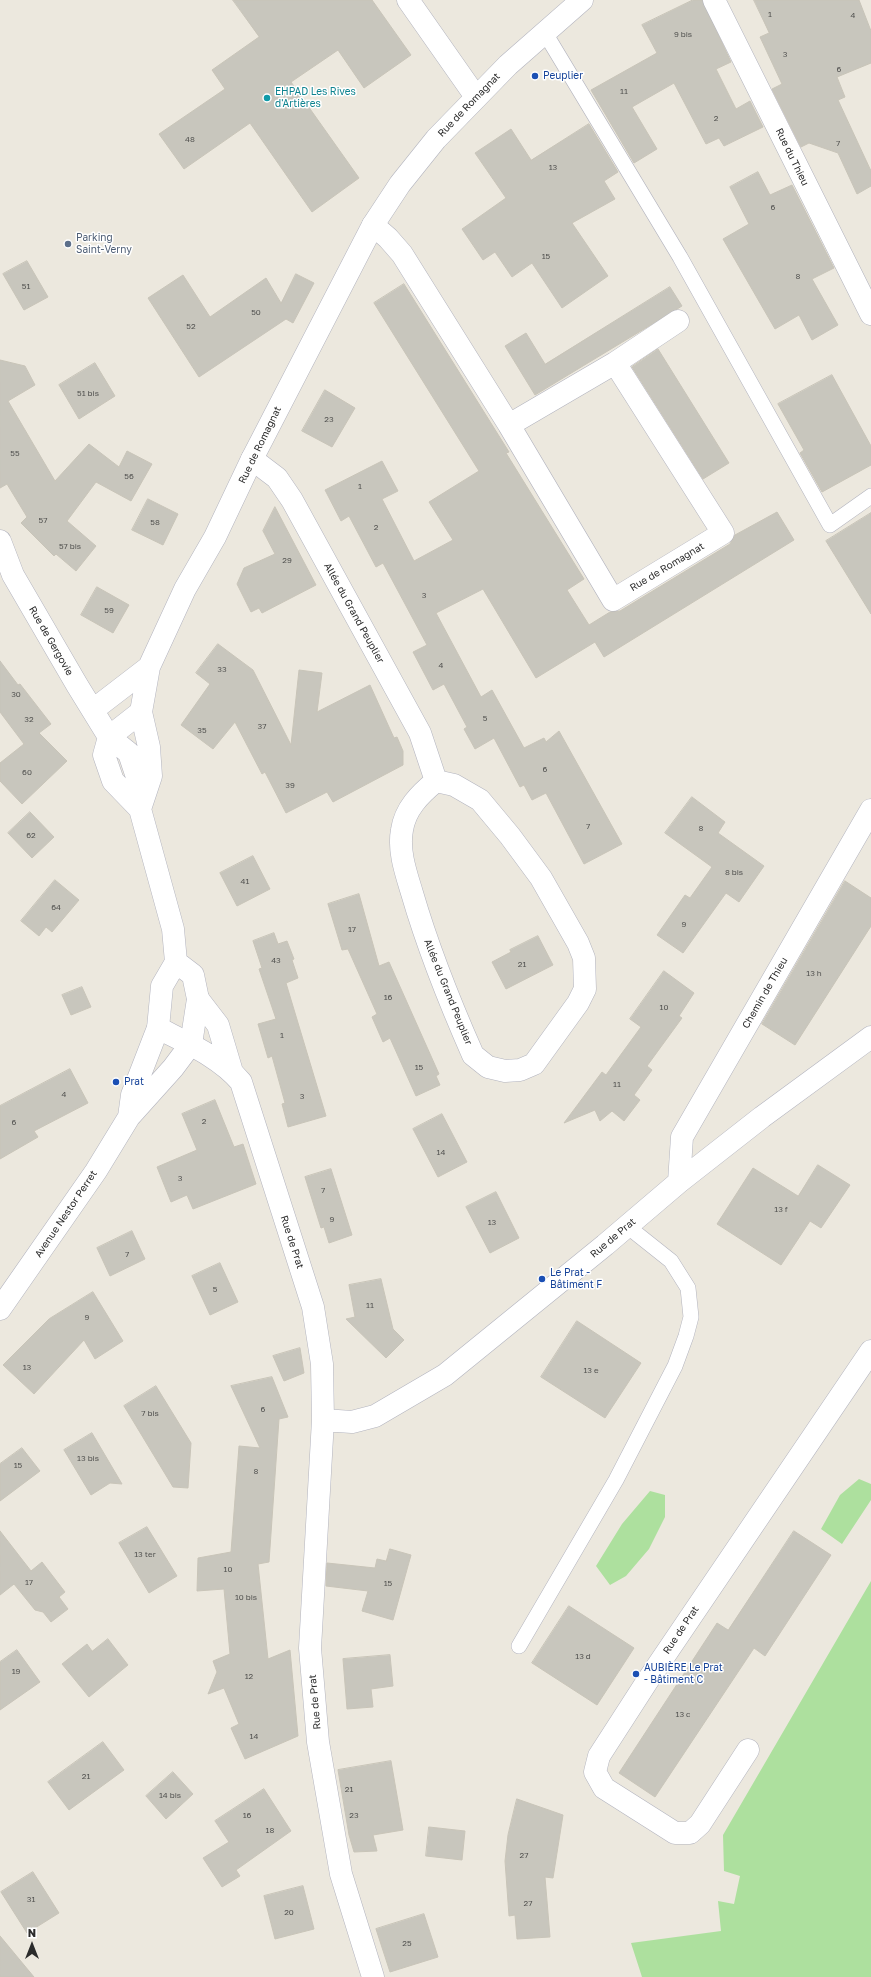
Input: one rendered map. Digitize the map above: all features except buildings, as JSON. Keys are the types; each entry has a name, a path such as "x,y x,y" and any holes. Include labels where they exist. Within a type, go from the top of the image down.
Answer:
{"street":[{"path":"408,0 476,97"},
{"name":"Rue de Romagnat","path":"140,809 151,776 149,746 141,712 149,667 185,589 215,537 252,459 373,225 400,184 429,147 476,97 582,0"},
{"name":"Rue du Thieu","path":"714,0 871,314"},
{"name":"Rue de Romagnat","path":"373,225 388,238 402,254 509,425 613,600 723,533 615,363"},
{"path":"509,425 615,363 678,322"},
{"name":"Allée du Grand Peuplier","path":"252,459 277,478 292,500 420,733 436,781"},
{"name":"Rue de Gergovie","path":"0,541 21,588 109,737"},
{"name":"Rue de Romagnat","path":"93,710 149,667"},
{"path":"141,712 109,737 104,755 112,781 140,809 173,929 176,962"},
{"name":"Allée du Grand Peuplier","path":"436,781 454,786 480,800 542,878 578,943 584,958 585,989 578,1003 534,1064 520,1070 505,1071 488,1067 473,1055 422,929 401,852 402,830 409,810 420,794 436,781"},
{"name":"Chemin de Thieu","path":"679,1182 682,1137 871,810"},
{"name":"Avenue Nestor Perret","path":"0,1309 96,1171 129,1117 173,1068 190,1044 198,999 193,975 176,962 162,986 158,1028 132,1095 129,1117"},
{"name":"Rue de Prat","path":"198,999 218,1025 232,1072"},
{"name":"Rue de Prat","path":"158,1028 190,1044 232,1072 241,1082 313,1307 322,1364 323,1420 310,1648 318,1742 341,1874 373,1977"},
{"name":"Rue de Prat","path":"323,1420 352,1422 375,1416 446,1375 679,1182 766,1114 871,1037"},
{"name":"Rue de Prat","path":"748,1750 700,1824 690,1833 675,1833 604,1788 595,1772 599,1756 648,1680 871,1351"}],"lane":[{"path":"545,33 680,257 830,525 871,496"},
{"path":"519,1646 616,1480 675,1366 686,1336 690,1317 688,1288 671,1261 627,1226"}],"green space":[{"path":"859,1479 871,1484 871,1500 842,1544 821,1529 840,1495"},
{"path":"650,1491 665,1495 665,1517 649,1549 626,1576 610,1585 596,1566 622,1524"},
{"path":"871,1581 871,1977 642,1977 631,1943 721,1931 718,1901 734,1904 740,1876 724,1871 723,1835"}],"place":[{"name":"Peuplier","path":"535,76"},
{"name":"EHPAD Les Rives d'Artières","path":"267,98"},
{"name":"Parking Saint-Verny","path":"68,244"},
{"name":"Prat","path":"116,1082"},
{"name":"Le Prat - Bâtiment F","path":"542,1279"},
{"name":"AUBIÈRE Le Prat - Bâtiment C","path":"636,1674"}]}
